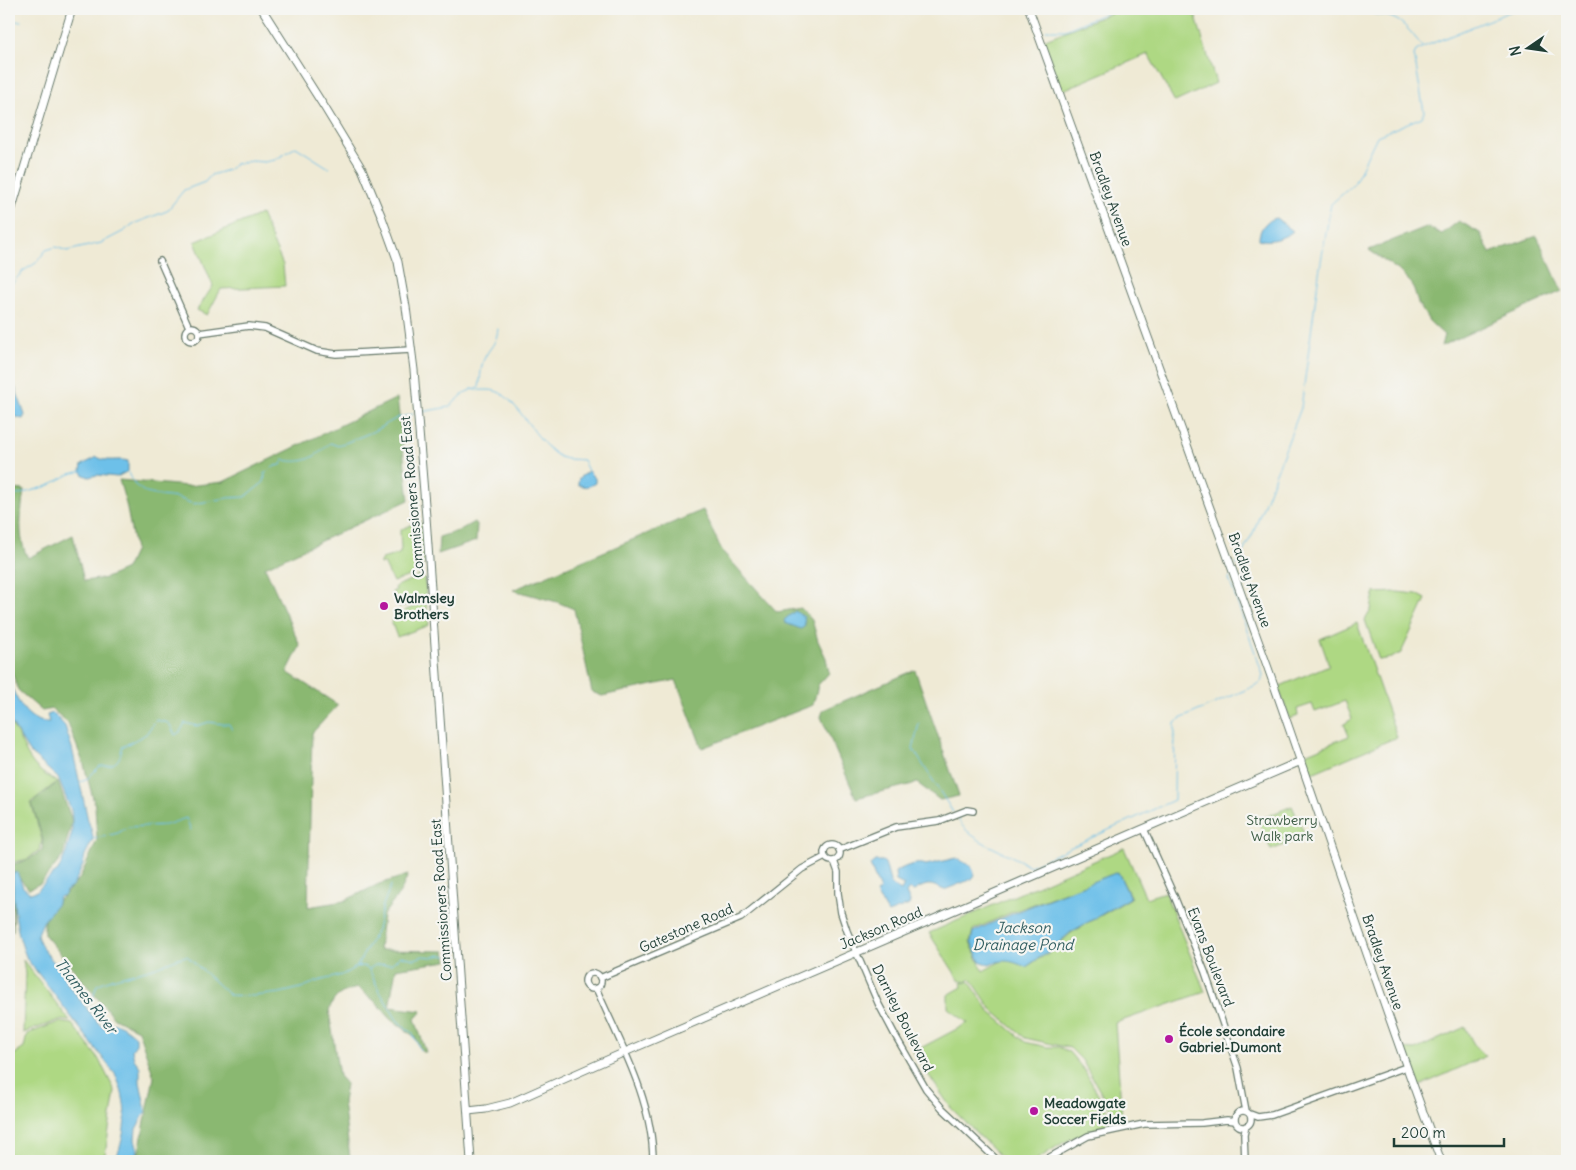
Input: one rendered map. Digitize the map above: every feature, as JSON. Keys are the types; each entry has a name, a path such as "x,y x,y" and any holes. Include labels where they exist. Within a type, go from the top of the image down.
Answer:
{"main road":[{"path":"9,218 72,9"},
{"name":"Commissioners Road East","path":"258,9 276,36 281,40"},
{"name":"Commissioners Road East","path":"262,9 362,168 398,262 414,370 426,517 471,1161"},
{"name":"Bradley Avenue","path":"1029,9 1227,552 1406,1067 1441,1161"},
{"name":"Jackson Road","path":"468,1110 486,1109 510,1103 1301,761"}],"street":[{"path":"160,261 189,327"},
{"path":"199,333 249,326 265,328 320,352 336,354 411,350"},
{"path":"189,327 185,334 189,340 195,340 199,333"},
{"path":"189,327 197,328 199,333"},
{"path":"839,850 896,827 939,821 967,810 973,811"},
{"name":"Evans Boulevard","path":"1144,829 1205,972 1238,1068 1246,1112 1246,1125"},
{"path":"829,846 839,850 838,858 834,860 830,861 825,857 825,850 829,846"},
{"name":"Gatestone Road","path":"600,978 741,918 802,870 825,857"},
{"name":"Darnley Boulevard","path":"834,860 838,872 838,893 841,913 878,1003 926,1089 942,1108 998,1161"},
{"path":"594,973 600,978 600,985 596,988 588,987 586,977 590,974 594,973"},
{"path":"596,988 637,1080 645,1106 653,1150 653,1161"},
{"path":"1244,1161 1246,1125 1258,1117 1287,1110 1406,1067"},
{"path":"1043,1161 1088,1136 1127,1127 1144,1124 1202,1123 1235,1119 1246,1112 1258,1117"},
{"path":"1235,1119 1246,1125"}],"green space":[{"path":"1121,9 1186,9 1196,17 1216,83 1175,102 1148,54 1061,91 1043,40"},
{"path":"261,214 283,265 285,286 221,289 207,315 197,310 213,286 195,242"},
{"path":"1459,221 1480,233 1490,253 1537,236 1562,291 1441,346 1444,335 1429,321 1418,303 1412,284 1398,270 1369,250 1426,227 1442,234"},
{"path":"397,398 409,500 265,567 300,646 287,672 338,705 312,733 308,907 344,901 379,884 408,875 400,893 383,915 379,950 445,951 447,961 396,969 389,1007 422,1011 415,1019 426,1052 422,1052 415,1037 390,1018 377,1003 358,988 340,994 336,997 329,1010 339,1076 346,1084 343,1102 350,1158 353,1161 137,1161 154,1077 138,1030 114,1018 44,934 44,916 80,878 97,840 95,806 84,765 68,723 52,709 42,711 18,690 9,663 9,580 12,559 13,521 11,489 24,490 21,533 28,558 73,535 84,581 106,578 126,569 135,550 119,480 188,486 223,482"},
{"path":"703,510 722,551 777,612 801,608 812,620 818,641 826,658 829,673 818,685 813,705 702,748 676,680 602,696 592,692 574,609 557,602 513,590"},
{"path":"421,522 424,563 415,573 393,582 384,563 380,564 380,562 382,559 399,554 401,549 400,532 402,529"},
{"path":"474,522 477,524 476,541 438,554 439,537 458,531"},
{"path":"419,576 424,577 425,597 399,608 392,592 396,590 395,587"},
{"path":"1397,592 1417,594 1426,599 1401,653 1391,658 1379,660 1365,620 1371,610 1374,593"},
{"path":"423,603 426,604 429,625 397,637 391,621 406,614 404,611"},
{"path":"1357,623 1397,737 1310,774 1305,754 1349,736 1344,724 1352,719 1345,701 1315,712 1312,704 1297,709 1298,716 1290,719 1278,687 1329,665 1320,639"},
{"path":"915,670 959,796 940,800 917,783 856,798 821,717 823,710"},
{"path":"9,721 32,762 38,769 57,782 31,802 42,840 40,849 28,859 9,863"},
{"path":"58,782 72,821 63,856 41,883 29,889 14,872 13,931 10,865 28,860 42,850 43,840 32,803"},
{"name":"Strawberry Walk park","path":"1292,806 1306,837 1271,850 1258,820"},
{"path":"1124,848 1146,898 1165,892 1205,992 1115,1023 1122,1119 1116,1119 1082,1060 1070,1048 1025,1038 992,1010 971,979 966,982 959,980 929,933","holes":["1118,872 1131,898 1071,933 1050,952 1026,967 1004,961 983,971 970,942 973,930 1010,913"]},
{"path":"23,960 70,1021 59,1020 23,1033 25,974"},
{"path":"969,981 990,1012 1025,1042 1047,1047 1059,1047 1069,1052 1085,1071 1114,1124 1075,1137 1035,1161 1005,1161 951,1108 913,1052 968,1023 948,1008 948,995 962,987 961,982 966,983"},
{"path":"59,1022 72,1024 98,1058 115,1091 104,1161 9,1161 9,1086 12,1086 12,1069 9,1068 9,1058 24,1048 27,1034"},
{"path":"1465,1027 1476,1047 1486,1056 1417,1087 1404,1049 1415,1050"}],"water":[{"path":"1276,218 1293,231 1286,236 1276,239 1259,239 1260,232 1264,226 1269,220"},
{"path":"9,370 25,415 23,419 14,415 10,409 8,398"},
{"path":"97,457 105,460 128,461 128,471 117,477 97,475 89,477 84,475 81,470 82,465"},
{"path":"588,471 595,478 595,483 586,486 578,484 579,478"},
{"path":"9,512 12,515 10,523 13,545 9,567"},
{"path":"795,611 804,617 805,626 801,629 785,623 784,620"},
{"path":"9,681 19,702 28,714 41,721 49,722 47,715 53,713 65,726 72,748 93,839 72,887 66,891 65,895 59,897 56,905 43,922 37,936 43,949 62,972 66,982 99,1024 107,1029 109,1024 120,1025 136,1037 136,1044 132,1050 134,1059 140,1067 140,1082 146,1111 136,1129 135,1139 138,1150 135,1161 115,1161 122,1139 125,1118 123,1096 115,1074 27,959 17,927 13,873 17,872 23,887 30,893 37,891 58,871 72,832 72,818 71,810 58,778 29,752 9,719"},
{"path":"956,858 971,866 975,875 972,879 944,890 929,885 922,886 914,891 909,889 906,893 910,902 909,905 888,913 876,893 880,890 870,865 875,861 883,861 891,885 901,891 904,885 896,881 895,872 914,864 926,865"},
{"name":"Jackson Drainage Pond","path":"1118,872 1130,898 1071,932 1026,967 1008,961 989,965 980,961 971,942 973,932 1027,908"}],"waterway":[{"path":"1046,30 1065,30 1115,9"},
{"path":"1365,9 1373,14 1391,17 1399,21 1423,47 1516,9"},
{"path":"9,22 21,21"},
{"path":"1235,567 1253,533 1301,408 1319,273 1331,204 1354,184 1377,136 1422,117 1424,112 1414,55 1416,51 1423,47"},
{"path":"9,287 23,271 36,263 46,250 56,247 67,251 101,243 133,224 167,211 184,190 205,182 211,175 228,170 235,164 275,160 296,147 329,168"},
{"path":"421,412 449,407 466,392 479,387 483,363 494,343 498,329"},
{"path":"472,389 495,391 505,396 552,451 562,458 583,460 588,471"},
{"path":"128,471 135,485 146,493 178,498 193,504 245,497 264,482 265,473 275,466 281,465 283,460 298,461 309,459 330,443 336,445 345,443 372,432 397,418 413,414"},
{"path":"9,503 10,497 48,486 70,474 82,471"},
{"path":"956,816 962,826 979,840 1030,866 1174,800 1175,723 1180,719 1252,687 1261,682 1263,675 1229,579 1231,575"},
{"path":"80,782 86,780 100,766 116,762 122,747 146,734 156,720 169,723 175,735 180,732 185,723 197,726 209,722 229,724 232,730"},
{"path":"919,723 913,749 953,812"},
{"name":"Thames River","path":"42,729 57,748"},
{"path":"93,839 118,833 128,827 166,825 186,818 191,830"},
{"path":"357,966 377,930 383,905 391,885"},
{"path":"87,1007 92,1000 97,985 187,956 229,995 253,996 280,993 342,975 356,967 363,966 369,969 397,1020 412,1032 420,1050"},
{"path":"369,969 375,965 391,964 401,956 415,959 423,956 447,956"}],"place":[{"name":"Walmsley Brothers","path":"384,606"},
{"name":"École secondaire Gabriel-Dumont","path":"1169,1039"},
{"name":"Meadowgate Soccer Fields","path":"1034,1111"}]}
